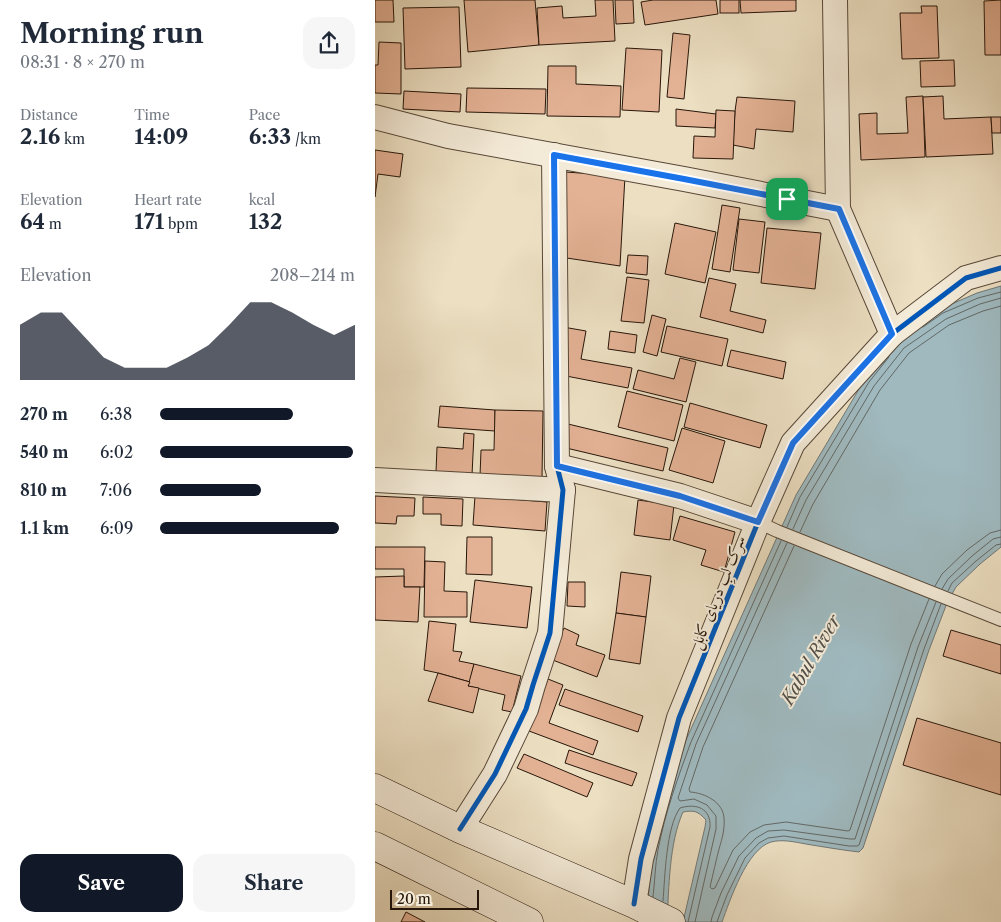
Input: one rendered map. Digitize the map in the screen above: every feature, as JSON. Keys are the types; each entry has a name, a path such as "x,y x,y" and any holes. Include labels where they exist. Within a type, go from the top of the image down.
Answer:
{"main road":[{"path":"375,788 460,829 671,922"},
{"path":"375,846 529,922"}],"street":[{"path":"835,0 839,209 892,334"},
{"path":"375,117 448,136 839,209"},
{"path":"460,829 495,774 526,710 550,633 563,490 557,466 554,155"},
{"name":"سرک لبِ دریای کابل","path":"637,906 641,859 679,718 768,527 793,443 892,334 965,278 1001,268"},
{"path":"557,466 680,496 768,527"},
{"path":"375,480 563,490"}],"lane":[{"path":"768,527 1001,620"}],"water":[{"name":"Kabul River","path":"1001,286 1001,547 956,587 947,603 929,650 863,848 859,852 789,841 771,842 754,854 747,865 722,922 683,922 706,820 696,812 683,812 678,824 672,851 667,922 648,900 653,849 674,774 686,740 796,495 865,379 896,340 940,309 977,293"}],"building":[{"path":"375,0 393,0 394,22 375,22"},
{"path":"464,0 535,0 539,45 468,52"},
{"path":"595,0 613,0 615,41 539,45 537,8 562,6 563,18 596,16"},
{"path":"615,0 633,0 634,23 616,24"},
{"path":"653,0 716,0 718,14 645,25 641,2"},
{"path":"720,0 739,0 739,13 720,13"},
{"path":"740,0 796,0 796,11 741,13"},
{"path":"1001,0 1001,55 985,55 984,1"},
{"path":"921,6 937,6 939,58 902,59 900,13 922,13"},
{"path":"459,7 461,67 405,69 403,8"},
{"path":"673,33 690,35 684,99 667,97"},
{"path":"379,42 401,43 401,94 375,93 375,65 378,65"},
{"path":"626,48 662,50 659,112 622,110"},
{"path":"954,60 955,86 921,87 920,61"},
{"path":"548,66 576,66 576,84 621,86 620,117 547,116"},
{"path":"467,88 546,89 545,114 466,112"},
{"path":"404,91 461,94 460,112 403,109"},
{"path":"923,96 925,157 861,160 859,114 877,113 877,134 908,133 906,97"},
{"path":"943,96 944,119 991,117 993,154 926,157 923,97"},
{"path":"737,97 795,101 793,132 756,129 754,149 733,145"},
{"path":"676,109 716,114 715,128 676,126"},
{"path":"716,110 735,111 733,159 693,158 694,136 715,137"},
{"path":"991,117 1001,117 1001,133 992,133"},
{"path":"375,150 403,154 400,177 378,174 375,197"},
{"path":"565,172 625,176 620,266 560,257"},
{"path":"722,205 740,208 730,272 712,269"},
{"path":"739,219 765,222 759,273 733,270"},
{"path":"675,223 716,232 705,283 665,274"},
{"path":"767,228 821,233 815,289 761,283"},
{"path":"628,255 648,256 647,275 626,273"},
{"path":"627,277 649,280 644,323 621,321"},
{"path":"709,278 736,284 730,311 766,320 763,333 700,317"},
{"path":"652,315 666,319 657,356 643,352"},
{"path":"667,326 728,339 722,366 661,352"},
{"path":"563,327 586,331 581,359 632,368 628,388 561,375"},
{"path":"610,331 637,335 635,353 608,349"},
{"path":"731,350 786,362 783,379 727,366"},
{"path":"680,358 696,362 686,402 633,389 638,370 674,379"},
{"path":"627,391 683,405 674,441 618,427"},
{"path":"690,403 767,425 760,448 684,427"},
{"path":"440,406 495,410 495,431 438,427"},
{"path":"495,410 543,411 542,477 480,476 481,450 494,450"},
{"path":"568,424 668,448 663,471 562,447"},
{"path":"682,428 725,441 713,483 669,470"},
{"path":"464,433 474,434 472,475 436,472 437,447 463,449"},
{"path":"375,496 415,498 414,516 397,516 396,524 375,523"},
{"path":"475,496 547,502 545,531 473,525"},
{"path":"423,497 463,499 462,526 441,525 441,514 423,514"},
{"path":"638,500 674,505 670,540 634,535"},
{"path":"680,516 735,532 724,572 701,565 706,550 673,540"},
{"path":"467,537 492,537 492,575 466,574"},
{"path":"375,547 425,547 424,587 404,587 404,569 375,569"},
{"path":"425,561 445,562 444,591 467,592 467,617 424,617"},
{"path":"621,572 651,576 646,617 616,613"},
{"path":"404,576 404,587 420,587 418,622 375,620 375,577"},
{"path":"475,580 532,587 527,628 470,622"},
{"path":"568,582 585,582 585,607 567,606"},
{"path":"616,613 646,617 640,664 609,659"},
{"path":"429,621 456,624 453,651 462,652 459,661 474,664 470,682 424,670"},
{"path":"564,628 579,635 576,645 605,655 597,677 550,659"},
{"path":"951,630 1001,645 1001,674 943,656"},
{"path":"474,664 521,676 512,712 502,710 505,695 468,686"},
{"path":"438,673 470,682 468,686 479,688 473,713 428,701"},
{"path":"548,679 563,685 549,723 598,741 593,755 529,731"},
{"path":"565,689 643,716 638,732 559,705"},
{"path":"917,718 1001,743 1001,795 903,765"},
{"path":"569,750 637,773 632,786 565,763"},
{"path":"524,754 593,783 587,797 517,768"},
{"path":"406,912 425,922 401,922"}],"cycle path":[{"path":"460,829 495,774 526,709 550,633 563,490 557,466 554,155"},
{"path":"634,904 641,859 679,718 758,522 793,443 892,334 966,278 1001,268"}],"route":[{"path":"554,155 787,199 839,209 892,334 793,443 758,522 680,496 557,466 554,155"}]}
